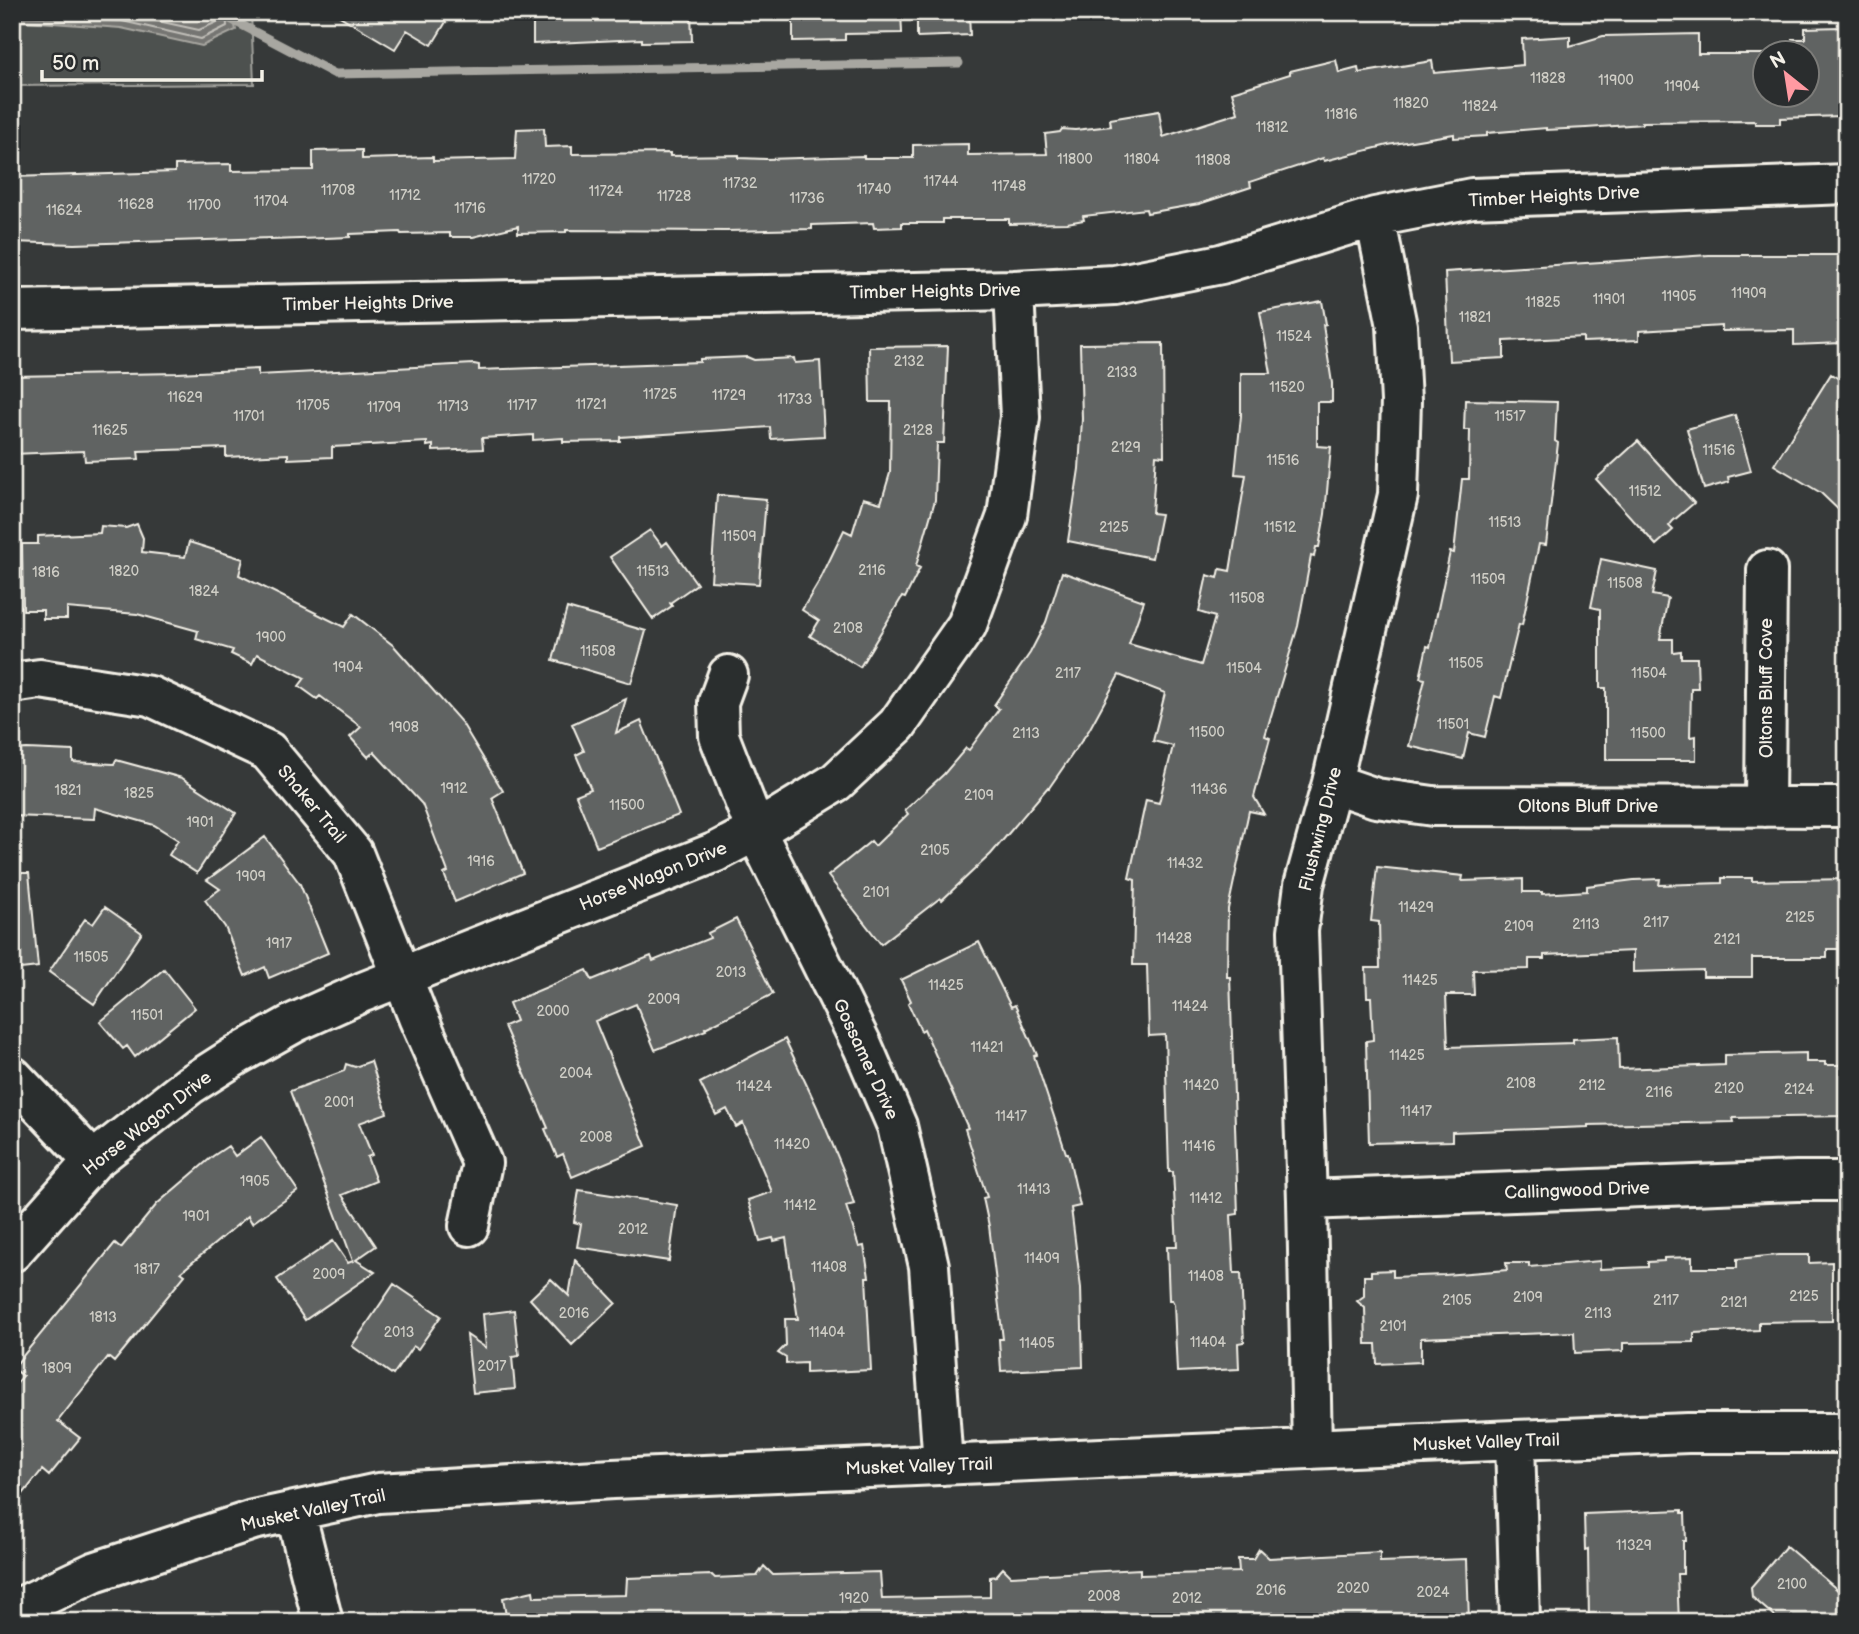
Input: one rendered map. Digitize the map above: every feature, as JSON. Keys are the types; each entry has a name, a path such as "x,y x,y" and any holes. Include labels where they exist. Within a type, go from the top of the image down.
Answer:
{"street":[{"name":"Timber Heights Drive","path":"12,310 1014,290 1115,285 1221,264 1375,217 1472,198 1847,184"},
{"name":"Flushwing Drive","path":"1312,1449 1298,931 1304,885 1332,783 1398,495 1401,401 1396,326 1375,217"},
{"name":"Horse Wagon Drive","path":"12,1252 93,1161 190,1085 237,1055 296,1022 363,992 716,852 836,782 897,725 967,625 1007,516 1020,417 1014,290"},
{"name":"Oltons Bluff Cove","path":"1765,807 1767,570"},
{"name":"Gossamer Drive","path":"728,675 718,702 719,736 756,831 863,1047 897,1126 929,1266 943,1465"},
{"name":"Shaker Trail","path":"12,683 40,679 150,696 268,751 353,853 418,1017 482,1163 469,1226"},
{"name":"Oltons Bluff Drive","path":"1332,783 1376,797 1433,806 1847,807"},
{"path":"12,1076 93,1161"},
{"name":"Callingwood Drive","path":"1307,1200 1847,1181"},
{"name":"Musket Valley Trail","path":"12,1611 94,1572 253,1520 378,1493 613,1479 1515,1440 1688,1433 1847,1433"},
{"path":"1515,1440 1520,1622"},
{"path":"295,1511 323,1622"}],"shaded area":[{"path":"12,12 251,12 254,84 12,86"}],"water":[{"path":"12,12 232,12 236,30 202,46 121,28 12,20"}],"building":[{"path":"333,12 452,12 432,45 407,30 395,49"},
{"path":"533,12 691,12 692,41 642,42 642,39 533,44"},
{"path":"793,12 901,12 902,33 845,34 845,40 793,41"},
{"path":"917,12 969,12 970,35 917,37"},
{"path":"1840,27 1842,116 1780,118 1780,124 1755,124 1755,121 1642,122 1643,124 1487,133 1487,136 1454,138 1454,134 1388,145 1324,161 1323,158 1250,182 1251,187 1199,204 1147,213 1146,209 1083,216 1084,220 1067,223 1009,224 1009,219 943,219 943,223 902,223 902,227 874,228 873,223 812,225 812,229 566,230 518,233 518,226 473,237 450,237 450,233 400,232 271,240 74,244 12,242 12,177 175,172 175,165 231,164 231,171 313,170 313,151 362,150 362,159 515,159 517,129 544,128 545,147 572,146 572,154 670,153 670,156 739,155 739,158 766,159 864,156 913,158 913,145 968,144 968,155 1047,154 1045,134 1060,132 1062,129 1111,126 1110,119 1159,111 1163,137 1238,113 1232,92 1290,74 1290,71 1336,60 1339,73 1358,68 1359,73 1432,61 1434,73 1523,65 1522,39 1570,36 1570,46 1603,36 1698,34 1698,54 1750,54 1750,108 1820,108 1820,38 1805,38 1805,28"},
{"path":"1709,255 1841,255 1842,343 1794,345 1794,330 1722,331 1722,326 1639,331 1639,340 1583,342 1583,337 1504,341 1504,358 1449,361 1445,272"},
{"path":"1322,301 1332,383 1332,402 1317,402 1317,446 1331,447 1325,514 1319,547 1316,547 1314,557 1311,556 1298,626 1265,736 1270,738 1254,797 1264,814 1249,811 1228,909 1227,977 1230,977 1238,1214 1231,1215 1234,1273 1241,1273 1244,1342 1238,1343 1239,1369 1177,1372 1174,1304 1169,1300 1167,1247 1177,1247 1173,1172 1169,1172 1165,1035 1149,1036 1147,965 1133,965 1135,880 1129,878 1146,800 1159,803 1173,746 1153,741 1165,693 1119,675 1089,730 1049,788 991,854 942,900 940,898 881,944 828,876 871,841 875,846 908,814 905,810 944,774 966,748 969,750 999,709 994,705 1030,653 1046,622 1062,572 1144,601 1129,644 1201,665 1215,617 1199,612 1207,575 1218,578 1220,569 1230,571 1246,475 1235,474 1241,416 1241,373 1271,373 1260,312"},
{"path":"1163,343 1164,456 1156,455 1152,513 1161,514 1152,558 1068,541 1079,469 1082,419 1080,344"},
{"path":"948,346 944,443 937,443 935,500 916,566 920,568 905,598 902,597 860,667 810,636 819,621 802,610 844,530 852,534 863,498 881,503 890,473 891,402 870,402 869,347"},
{"path":"747,357 754,360 794,358 795,363 820,361 824,436 771,439 770,427 620,437 620,441 563,442 563,438 533,440 533,435 482,438 483,449 433,451 433,445 427,446 427,442 332,447 332,457 288,459 288,454 226,457 226,448 138,451 139,459 85,461 84,451 13,454 12,376 258,369 258,375 474,364 479,365 479,370 700,362 700,359"},
{"path":"1831,374 1847,384 1847,518 1821,493 1774,465"},
{"path":"1465,400 1557,402 1555,441 1558,443 1546,545 1539,544 1522,625 1519,624 1501,698 1495,696 1485,737 1469,733 1463,759 1409,746 1425,679 1420,678 1427,646 1430,647 1450,552 1454,553 1462,479 1469,479 1470,430 1464,430"},
{"path":"1735,415 1751,471 1728,477 1729,482 1704,489 1687,429"},
{"path":"1638,441 1694,503 1673,521 1669,526 1673,530 1656,545 1596,479"},
{"path":"717,495 766,499 759,584 711,581"},
{"path":"137,524 143,538 142,552 185,557 189,542 243,559 239,575 344,627 353,614 394,646 462,723 503,791 492,798 523,873 455,902 444,874 448,872 422,804 374,752 368,757 350,737 361,727 320,696 317,699 299,686 305,678 257,654 252,664 231,654 233,650 196,639 198,631 137,614 67,608 67,619 43,619 43,610 23,610 22,544 38,544 38,536 100,533 101,526 126,528"},
{"path":"650,530 662,546 667,542 697,584 653,619 610,557"},
{"path":"1601,559 1657,571 1652,595 1668,598 1660,639 1673,639 1673,652 1681,651 1681,658 1697,658 1698,688 1691,688 1690,737 1696,736 1696,760 1606,760 1606,688 1600,688 1600,609 1591,607"},
{"path":"567,608 646,631 631,683 553,660"},
{"path":"626,699 616,733 641,721 679,815 597,847 576,795 591,789 576,755 584,751 572,724"},
{"path":"12,750 73,751 73,762 114,764 116,760 182,778 236,813 197,873 169,855 178,840 154,825 95,808 94,819 12,816"},
{"path":"265,837 300,884 328,953 269,978 265,967 245,976 225,927 205,900 220,889 207,880"},
{"path":"1377,867 1463,876 1462,881 1523,879 1523,892 1542,894 1587,891 1587,886 1634,880 1660,879 1659,885 1722,883 1722,878 1752,878 1752,881 1847,879 1847,949 1827,949 1827,958 1752,958 1752,977 1703,977 1703,970 1633,972 1633,951 1544,955 1544,959 1529,959 1529,969 1473,970 1474,995 1446,995 1448,1047 1573,1043 1573,1039 1618,1037 1619,1069 1725,1065 1725,1055 1806,1053 1806,1062 1847,1065 1847,1116 1733,1118 1734,1122 1588,1125 1452,1132 1452,1141 1369,1143 1366,1041 1373,1040 1371,997 1367,997 1366,968 1380,968 1379,922 1371,921"},
{"path":"12,873 29,873 38,967 12,970"},
{"path":"105,907 142,933 94,1004 49,972 85,919 93,924"},
{"path":"736,919 773,994 705,1028 706,1030 655,1050 636,1004 595,1021 646,1146 572,1177 563,1154 557,1157 545,1129 548,1128 504,1026 516,1021 509,1003 587,970 592,980 651,956 653,961 710,938 708,933"},
{"path":"979,942 1011,1007 1015,1005 1037,1055 1034,1056 1068,1153 1080,1206 1071,1208 1081,1288 1083,1367 1001,1371 999,1339 1003,1339 983,1198 987,1197 965,1129 968,1128 924,1029 921,1031 908,1003 911,1001 901,980"},
{"path":"164,969 195,1008 135,1057 127,1046 123,1049 100,1022"},
{"path":"785,1039 817,1107 854,1204 846,1206 859,1247 864,1246 869,1277 866,1277 871,1370 806,1373 806,1363 786,1364 786,1358 778,1353 786,1345 785,1319 798,1319 786,1238 760,1241 748,1200 772,1192 743,1123 736,1127 727,1109 716,1115 700,1083"},
{"path":"371,1061 387,1113 359,1123 372,1155 367,1157 376,1181 342,1195 376,1246 356,1260 375,1272 305,1320 277,1279 333,1241 348,1263 353,1261 290,1091 344,1071 346,1064 355,1067"},
{"path":"261,1137 298,1191 252,1223 248,1216 181,1272 185,1275 114,1362 108,1357 58,1421 80,1438 49,1476 42,1470 12,1508 12,1389 23,1376 13,1368 115,1243 121,1248 157,1204 213,1156 228,1146 235,1156"},
{"path":"579,1190 677,1205 669,1261 577,1247 581,1224 574,1222"},
{"path":"1809,1255 1809,1263 1832,1262 1832,1321 1759,1322 1759,1330 1694,1333 1694,1342 1623,1343 1623,1351 1575,1353 1574,1332 1421,1338 1421,1362 1377,1364 1376,1344 1366,1344 1365,1308 1357,1301 1364,1296 1364,1276 1371,1276 1371,1271 1393,1270 1393,1277 1444,1275 1507,1270 1506,1263 1529,1263 1529,1267 1600,1261 1600,1269 1648,1267 1648,1262 1664,1261 1664,1258 1692,1257 1692,1268 1737,1268 1737,1259"},
{"path":"575,1260 616,1303 572,1345 530,1299 551,1279 569,1296"},
{"path":"394,1284 441,1316 418,1349 413,1346 393,1375 352,1346"},
{"path":"514,1310 519,1356 512,1357 515,1389 473,1393 467,1335 486,1348 483,1314"},
{"path":"1682,1510 1682,1513 1685,1513 1686,1541 1683,1541 1683,1574 1677,1574 1679,1622 1589,1622 1588,1549 1585,1550 1584,1514"},
{"path":"1786,1546 1847,1598 1847,1622 1781,1622 1752,1597 1751,1587"},
{"path":"1259,1549 1269,1558 1380,1552 1380,1562 1467,1559 1469,1622 507,1622 503,1598 533,1591 534,1597 626,1595 627,1578 757,1576 764,1566 773,1575 880,1572 882,1599 990,1597 990,1577 996,1576 1003,1568 1011,1576 1140,1569 1140,1575 1239,1572 1238,1559 1253,1559"}],"waterway":[{"path":"217,12 335,74 959,63"}]}
